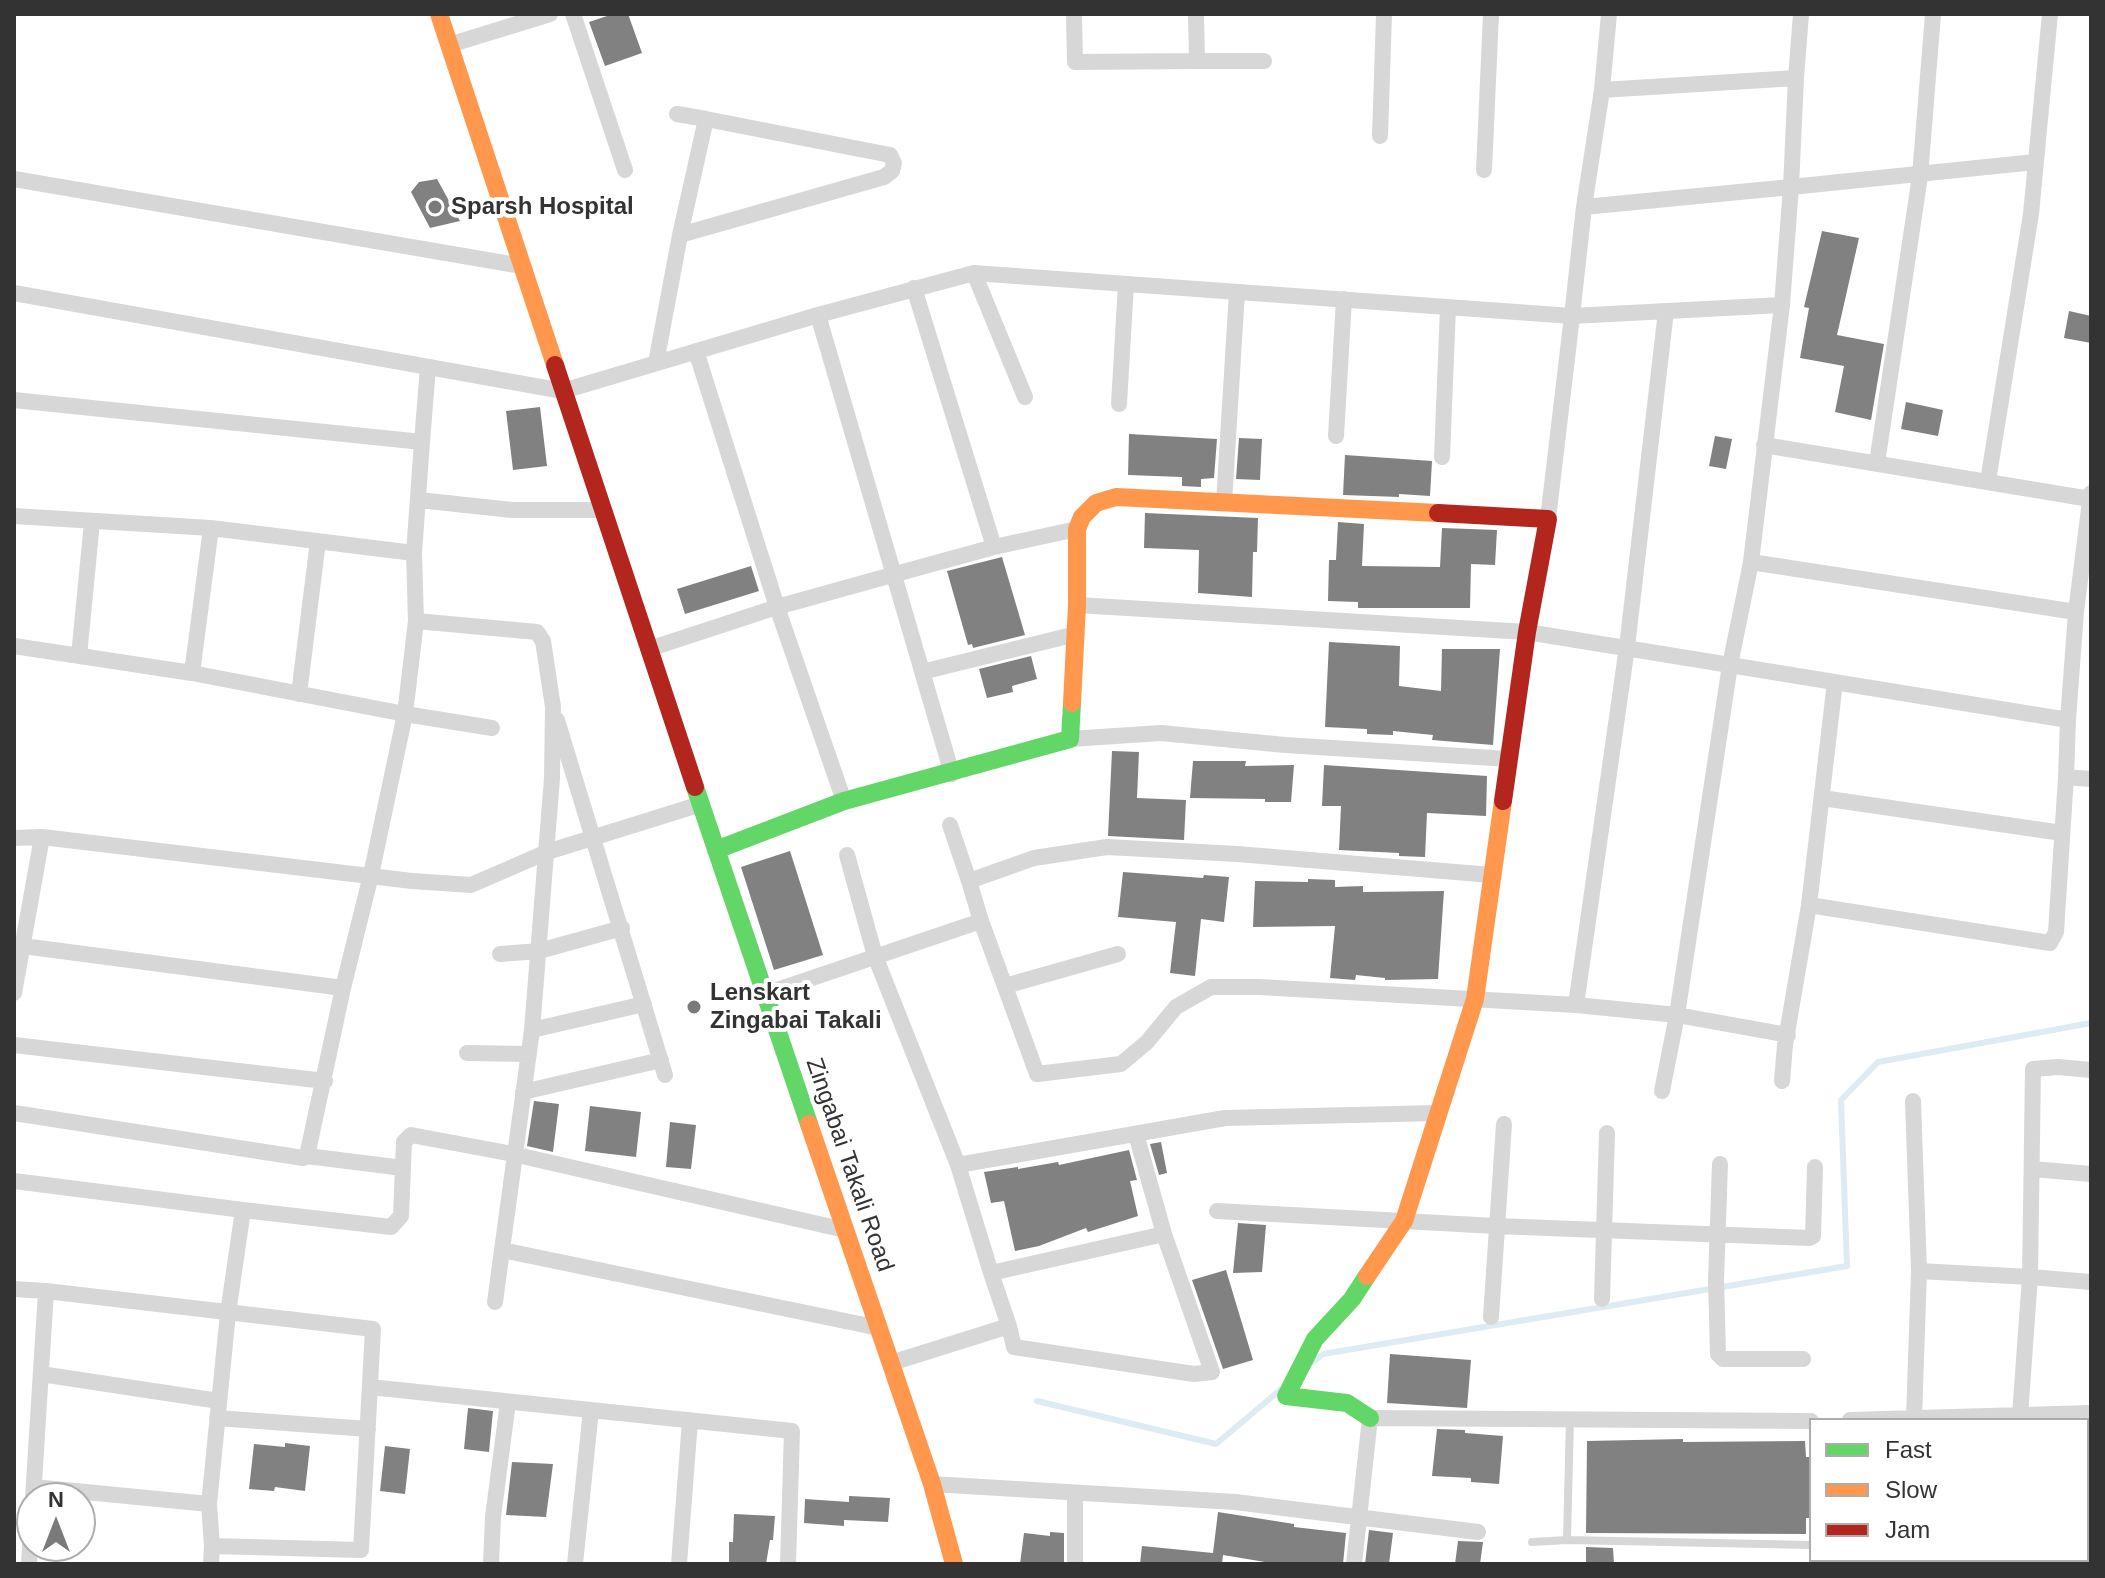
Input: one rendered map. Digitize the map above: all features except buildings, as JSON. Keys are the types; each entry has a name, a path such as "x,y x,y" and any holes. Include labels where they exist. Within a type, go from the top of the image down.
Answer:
{"street":[{"name":"Zingabai Takali Road","path":"439,14 716,850 932,1484 954,1564"},
{"path":"449,45 550,14"},
{"path":"573,14 625,170"},
{"path":"1074,14 1075,62 1264,61"},
{"path":"1196,14 1197,61"},
{"path":"1380,136 1384,14"},
{"path":"1484,170 1491,14"},
{"path":"1609,14 1548,519 1527,632 1475,999 1404,1221 1352,1299 1315,1339 1286,1396 1347,1403 1370,1418 1809,1421"},
{"path":"1662,1091 1677,1015 1730,665 1751,562 1782,305 1801,14"},
{"path":"1877,463 1920,176 1933,14"},
{"path":"1988,481 2031,214 2050,14"},
{"path":"1602,90 1796,78"},
{"path":"677,114 890,155 894,163 892,171 884,177 680,235"},
{"path":"656,363 706,119"},
{"path":"1584,207 1920,176 2035,162"},
{"path":"14,179 522,266"},
{"path":"14,293 563,391 818,315 974,273 1572,316 1782,305"},
{"path":"974,273 1025,397"},
{"path":"1119,404 1126,284"},
{"path":"914,288 994,547"},
{"path":"1224,503 1237,292"},
{"path":"1336,436 1344,299"},
{"path":"1442,457 1448,307"},
{"path":"1576,1005 1627,647 1666,311"},
{"path":"818,315 952,774"},
{"path":"696,351 777,607 844,801"},
{"path":"307,1156 405,714 416,621 414,553 428,367"},
{"path":"14,400 422,442"},
{"path":"1764,445 2090,499"},
{"path":"1809,905 2050,943 2056,932 2076,612 2088,546 2091,493"},
{"path":"1070,739 1077,605 1077,529 1082,517 1096,503 1116,497 1548,519"},
{"path":"419,500 512,510 602,510"},
{"path":"14,516 211,528 414,553"},
{"path":"79,656 92,522"},
{"path":"192,673 211,528"},
{"path":"649,649 777,607 994,547 1077,529"},
{"path":"299,694 318,541"},
{"path":"1751,562 2076,612"},
{"path":"1077,605 1527,632 2068,720"},
{"path":"416,621 537,632 543,641 553,707 663,1067 523,1092"},
{"path":"922,672 1076,634"},
{"path":"14,646 192,673 492,728"},
{"path":"1782,1081 1809,905 1835,682"},
{"path":"495,1302 532,1030 547,852 553,707"},
{"path":"716,850 844,801 952,774 1070,739 1161,733 1285,745 1509,759"},
{"path":"2066,777 2091,779"},
{"path":"1822,798 2062,833"},
{"path":"14,838 42,837 412,881 471,885 547,852 701,804"},
{"path":"950,825 1037,1074 1121,1064 1147,1042 1176,1007 1211,987 1576,1005 1677,1015 1788,1035"},
{"path":"14,993 42,837"},
{"path":"969,881 1034,858 1107,847 1237,854 1492,875"},
{"path":"847,855 875,956 958,1165 1014,1347 1194,1374 1212,1372 1164,1234 1136,1134"},
{"path":"765,994 981,921"},
{"path":"500,954 539,951 622,928"},
{"path":"23,946 343,988"},
{"path":"1005,986 1118,954"},
{"path":"532,1030 644,1004"},
{"path":"14,1045 325,1081"},
{"path":"467,1053 529,1054"},
{"path":"2020,1415 2030,1277 2033,1069 2058,1067 2091,1070"},
{"path":"1913,1101 1919,1271 1914,1418 2052,1417 2091,1413"},
{"path":"14,1113 288,1156 403,1168"},
{"path":"958,1165 1225,1118 1438,1113"},
{"path":"1491,1317 1504,1124"},
{"path":"1602,1299 1607,1133"},
{"path":"14,1181 391,1227 401,1216 404,1142 411,1135 513,1154 845,1230"},
{"path":"1720,1164 1716,1280 1718,1354 1723,1359 1803,1359"},
{"path":"1217,1211 1809,1238 1813,1236 1815,1167"},
{"path":"2032,1169 2091,1174"},
{"path":"211,1564 209,1504 228,1313 243,1210"},
{"path":"991,1273 1164,1234"},
{"path":"502,1250 879,1328"},
{"path":"1919,1271 2091,1282"},
{"path":"14,1289 373,1329 361,1557 212,1546"},
{"path":"34,1482 46,1291"},
{"path":"891,1363 1009,1326"},
{"path":"41,1374 218,1409 368,1429"},
{"path":"370,1387 792,1431 788,1564"},
{"path":"491,1564 493,1517 508,1402"},
{"path":"575,1564 591,1410"},
{"path":"1354,1564 1370,1418"},
{"path":"679,1564 690,1421"},
{"path":"932,1484 1235,1502 1478,1532"},
{"path":"1075,1493 1075,1564"},
{"path":"96,1496 209,1504"}],"lane":[{"path":"1567,1540 1570,1418"},
{"path":"1532,1542 1809,1545"}],"waterway":[{"path":"1313,1362 1323,1354 1847,1266 1841,1100 1878,1062 2091,1023"},
{"path":"1037,1401 1216,1444 1280,1390"}],"traffic: fast":[{"path":"716,850 844,801 1070,739 1072,703"},
{"path":"695,787 809,1124"},
{"path":"1367,1276 1352,1299 1315,1339 1286,1396 1347,1403 1370,1418"}],"traffic: slow":[{"path":"439,14 555,365"},
{"path":"1072,703 1077,529 1082,517 1096,503 1116,497 1438,513"},
{"path":"1367,1276 1404,1221 1475,999 1503,801"},
{"path":"809,1124 932,1484 954,1564"}],"traffic: jam":[{"path":"555,365 695,787"},
{"path":"1438,513 1548,519 1527,632 1503,801"}],"place":[{"name":"Sparsh Hospital","path":"435,207"},
{"name":"Lenskart Zingabai Takali","path":"694,1007"}]}
